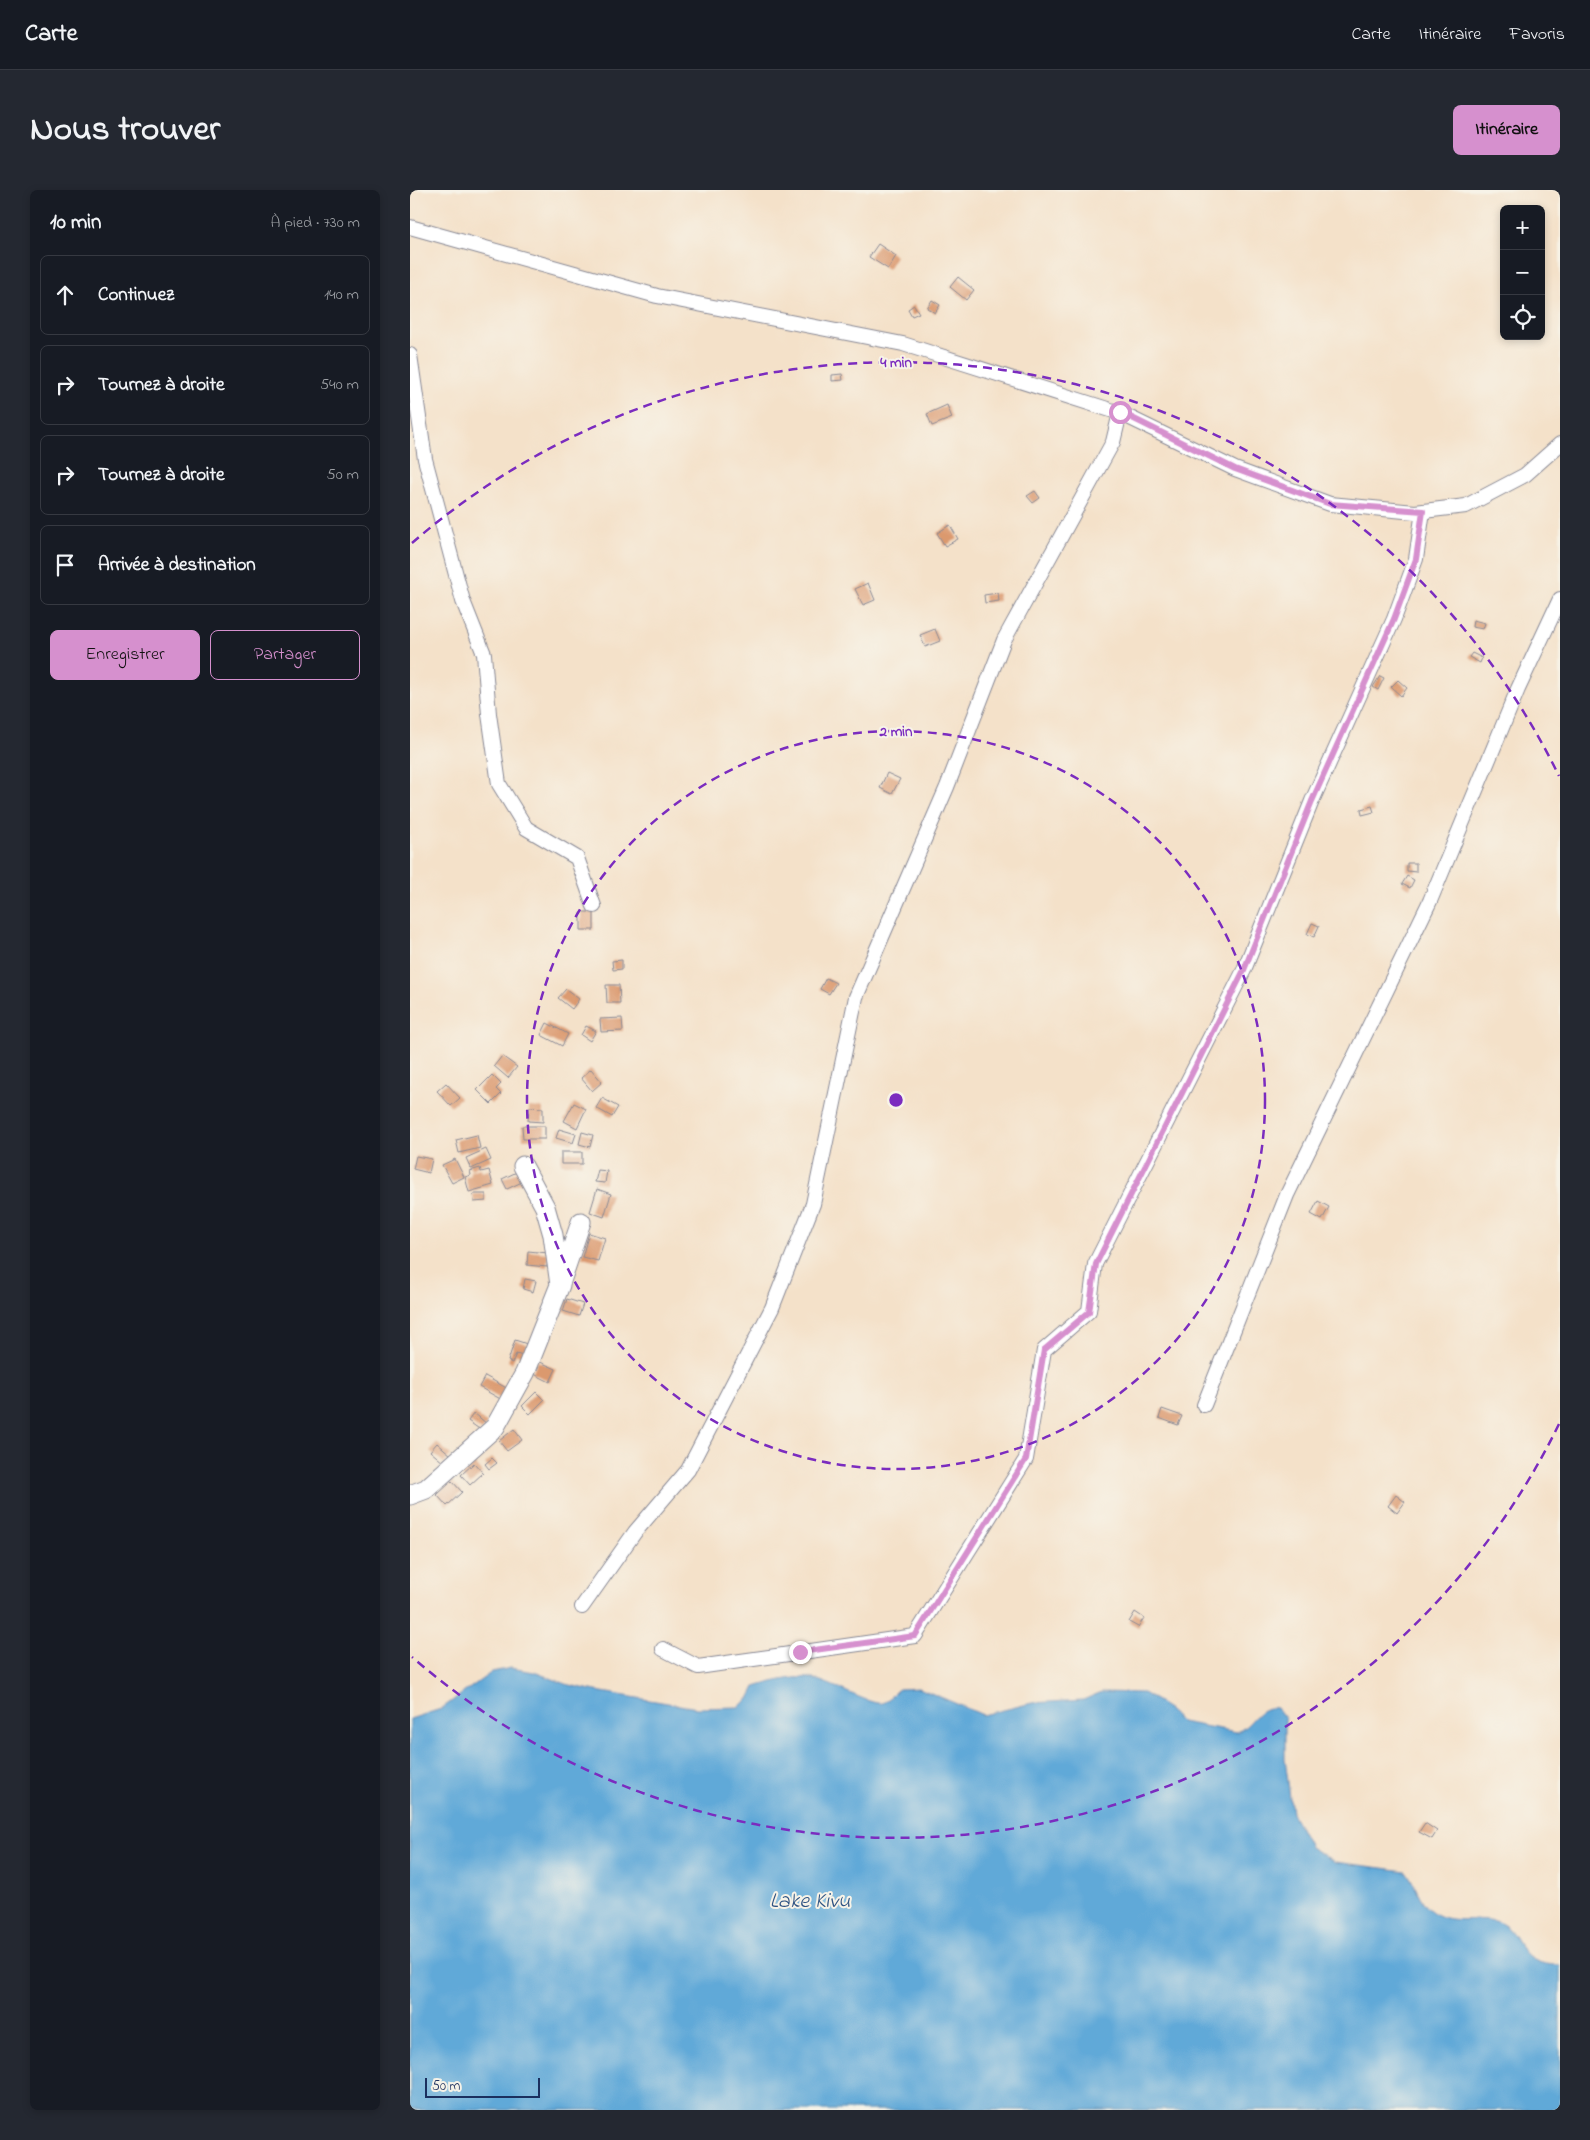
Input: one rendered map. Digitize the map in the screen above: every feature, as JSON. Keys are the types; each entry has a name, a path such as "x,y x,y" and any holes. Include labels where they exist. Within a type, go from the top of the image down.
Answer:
{"street":[{"path":"410,227 656,296 903,344 1120,412 1235,469 1330,504 1423,511 1466,506 1525,475 1560,444"},
{"path":"410,355 426,460 463,601 484,654 489,714 499,784 526,828 577,858 594,906"},
{"path":"582,1607 635,1532 688,1470 772,1308 813,1204 856,997 947,787 1004,640 1113,442 1120,412"},
{"path":"663,1649 698,1667 915,1636 1026,1459 1044,1350 1089,1312 1096,1264 1244,970 1312,801 1394,619 1416,559 1423,511"},
{"path":"1204,1405 1287,1195 1430,900 1518,688 1560,599"},
{"path":"522,1166 545,1207 553,1236 560,1285"},
{"path":"410,1495 426,1489 494,1427 525,1374 560,1285 581,1222"}],"water":[{"name":"Lake Kivu","path":"511,1668 534,1672 569,1685 596,1691 697,1708 738,1707 749,1699 755,1687 782,1680 809,1678 876,1703 884,1702 899,1689 919,1688 983,1715 1032,1703 1083,1700 1102,1692 1143,1693 1159,1702 1181,1722 1237,1732 1260,1712 1270,1708 1277,1708 1285,1718 1285,1759 1292,1813 1310,1847 1335,1862 1406,1871 1423,1901 1437,1915 1452,1919 1494,1921 1504,1925 1533,1960 1544,1964 1560,1965 1560,2110 410,2110 410,1719 441,1709 492,1672"}],"building":[{"path":"878,244 896,256 888,269 869,257"},
{"path":"958,277 974,290 966,300 950,287"},
{"path":"932,300 940,305 935,313 927,308"},
{"path":"914,305 919,313 912,316 908,309"},
{"path":"842,374 843,380 832,381 832,375"},
{"path":"947,405 952,418 932,426 927,414"},
{"path":"1035,491 1040,498 1033,503 1027,496"},
{"path":"950,525 958,539 945,546 937,533"},
{"path":"868,583 875,600 863,605 855,589"},
{"path":"998,593 999,601 985,603 984,595"},
{"path":"1473,620 1485,623 1483,629 1472,627"},
{"path":"935,629 940,641 925,647 920,635"},
{"path":"1472,653 1482,658 1480,663 1469,657"},
{"path":"1380,676 1384,678 1378,690 1373,687"},
{"path":"1398,680 1407,688 1401,696 1391,687"},
{"path":"887,773 900,779 892,794 880,788"},
{"path":"1372,806 1374,812 1362,815 1361,809"},
{"path":"1407,863 1416,863 1416,872 1407,871"},
{"path":"1407,876 1414,880 1410,888 1402,884"},
{"path":"581,912 594,912 594,930 581,930"},
{"path":"1312,923 1319,926 1314,937 1307,934"},
{"path":"622,960 622,969 613,970 612,961"},
{"path":"826,978 836,983 829,994 820,989"},
{"path":"606,985 619,985 620,1003 607,1003"},
{"path":"566,989 579,999 572,1009 558,998"},
{"path":"622,1018 623,1031 601,1032 600,1019"},
{"path":"547,1023 568,1034 562,1046 541,1035"},
{"path":"586,1026 596,1031 590,1041 581,1035"},
{"path":"502,1056 517,1067 508,1078 494,1066"},
{"path":"591,1069 602,1082 592,1091 581,1078"},
{"path":"492,1075 501,1084 496,1089 501,1094 491,1104 477,1090"},
{"path":"446,1083 460,1098 451,1106 437,1091"},
{"path":"602,1098 618,1107 612,1117 596,1108"},
{"path":"574,1103 586,1109 577,1128 564,1121"},
{"path":"529,1107 543,1108 543,1122 528,1121"},
{"path":"522,1126 545,1126 545,1139 523,1139"},
{"path":"559,1129 576,1134 573,1143 556,1138"},
{"path":"582,1132 593,1135 590,1147 579,1144"},
{"path":"477,1135 480,1148 459,1153 456,1140"},
{"path":"486,1149 491,1160 471,1169 466,1158"},
{"path":"561,1152 582,1152 582,1164 561,1164"},
{"path":"416,1156 432,1159 429,1173 413,1169"},
{"path":"455,1159 464,1177 452,1183 442,1165"},
{"path":"480,1168 481,1172 489,1170 493,1185 469,1192 465,1177 471,1175 470,1171"},
{"path":"598,1170 607,1171 605,1183 595,1182"},
{"path":"519,1171 524,1181 507,1189 502,1179"},
{"path":"597,1189 611,1194 604,1217 590,1212"},
{"path":"473,1194 486,1194 486,1201 474,1202"},
{"path":"1318,1201 1329,1207 1322,1220 1311,1214"},
{"path":"589,1233 605,1238 598,1261 582,1257"},
{"path":"528,1251 548,1253 547,1267 527,1265"},
{"path":"525,1279 536,1281 533,1292 523,1289"},
{"path":"567,1299 583,1304 579,1316 563,1311"},
{"path":"515,1340 527,1344 523,1356 516,1354 512,1363 508,1361"},
{"path":"538,1361 556,1369 550,1382 532,1373"},
{"path":"485,1376 510,1390 504,1401 479,1387"},
{"path":"536,1392 544,1400 530,1414 522,1406"},
{"path":"1162,1409 1182,1416 1178,1425 1159,1418"},
{"path":"474,1413 487,1424 482,1431 468,1421"},
{"path":"514,1429 522,1440 507,1451 499,1441"},
{"path":"437,1443 451,1455 444,1463 430,1451"},
{"path":"492,1458 497,1463 489,1469 485,1464"},
{"path":"474,1463 483,1473 470,1485 461,1475"},
{"path":"452,1481 462,1492 447,1506 437,1495"},
{"path":"1396,1495 1405,1502 1397,1513 1388,1506"},
{"path":"1135,1612 1144,1618 1138,1627 1129,1622"},
{"path":"1425,1823 1437,1831 1432,1839 1419,1832"}],"route":[{"path":"800,1652 915,1636 1026,1459 1044,1350 1089,1312 1096,1264 1244,970 1312,801 1394,619 1416,559 1423,511 1414,512 1330,504 1235,469 1120,412"}]}
